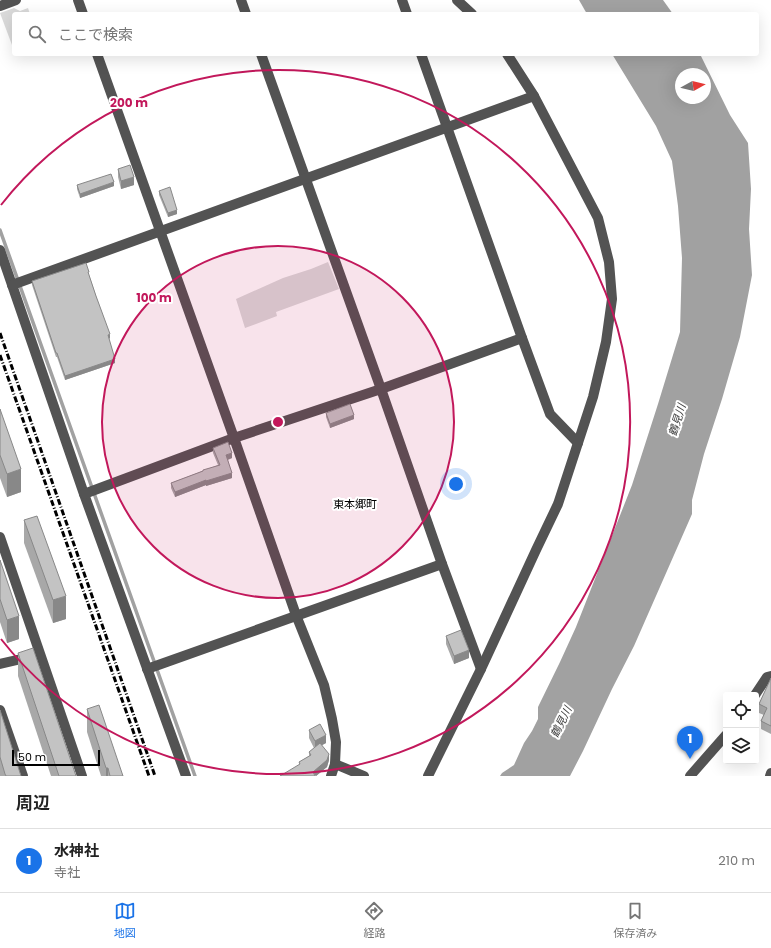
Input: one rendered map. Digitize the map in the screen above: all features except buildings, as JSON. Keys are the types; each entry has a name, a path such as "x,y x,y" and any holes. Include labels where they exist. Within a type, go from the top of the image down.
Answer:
{"street":[{"path":"0,6 16,0"},
{"path":"78,0 82,12"},
{"path":"241,0 245,12"},
{"path":"402,0 406,12"},
{"path":"457,0 470,12"},
{"path":"98,56 296,615 324,685 336,742 335,764 331,776"},
{"path":"262,56 442,564 481,669"},
{"path":"422,56 550,414 578,443"},
{"path":"428,776 481,669 558,504 593,397 606,342 612,299 608,262 598,218 534,96 508,56"},
{"path":"17,283 534,96"},
{"path":"0,250 17,283 153,667 186,776"},
{"path":"90,492 234,438 381,389 522,338"},
{"path":"0,537 82,776"},
{"path":"153,667 442,564"},
{"path":"0,664 40,655"},
{"path":"757,692 767,677 771,676"},
{"path":"0,710 23,776"},
{"path":"690,776 723,738"},
{"path":"335,764 364,776"}],"shaded area":[{"path":"14,8 20,11 28,8 29,12 12,12 12,45 0,13"},
{"path":"328,262 339,289 276,312 277,316 245,328 236,299 283,278"}],"water":[{"path":"579,0 663,0 672,12 586,12"},
{"name":"鶴見川","path":"613,56 701,56 707,68 675,68 675,104 711,104 711,76 730,115 748,143 751,189 749,229 752,275 740,337 704,454 692,500 692,514 634,646 583,751 570,776 500,776 514,765 524,743 538,719 538,707 576,627 632,485 658,404 680,332 682,258 678,206 672,161 656,126"}],"waterway":[{"path":"0,230 195,776"}],"railway":[{"path":"0,333 155,776"},
{"path":"0,355 149,776"}],"place":[{"name":"水神社","path":"690,759"}],"district":[{"name":"東本郷町","path":"355,504"}]}
